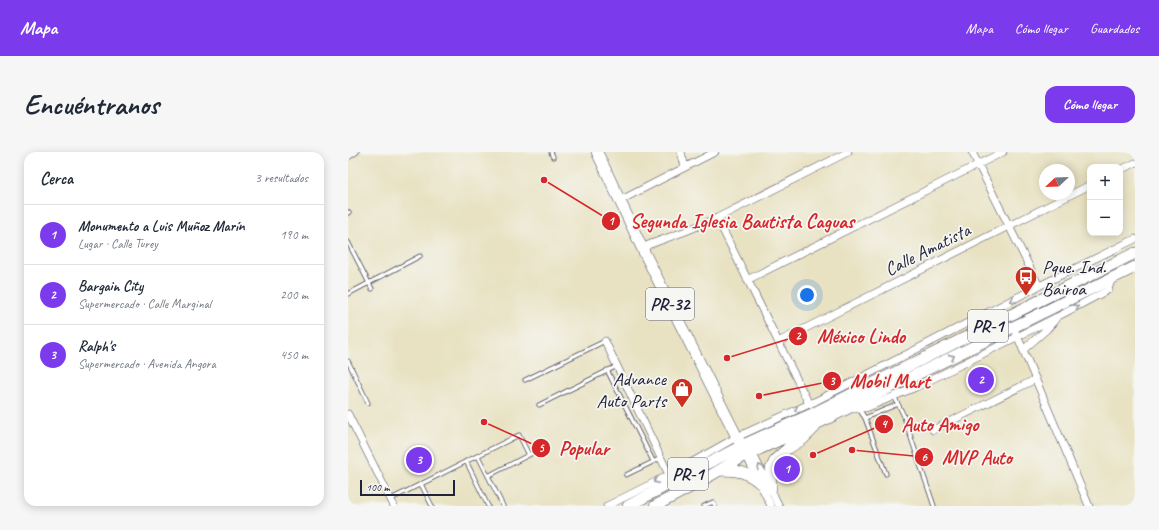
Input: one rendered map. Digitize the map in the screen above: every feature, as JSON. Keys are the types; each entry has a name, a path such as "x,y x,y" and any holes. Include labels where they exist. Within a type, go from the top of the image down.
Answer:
{"main road":[{"name":"PR-32","path":"596,152 744,445"},
{"name":"PR-32","path":"602,152 621,199"},
{"name":"PR-32","path":"645,248 692,337 744,445"},
{"name":"PR-1","path":"841,399 1135,253"},
{"name":"PR-1","path":"628,506 744,445 820,422 854,408 1016,332 1112,278 1135,267"},
{"path":"962,339 979,337 998,329 1016,332 1027,314 1042,306 1060,290"},
{"path":"744,445 841,399"},
{"path":"770,488 771,468 776,458 803,439 820,422"},
{"name":"PR-1","path":"655,506 720,470 744,445"},
{"path":"720,470 735,470 746,473 760,483"}],"street":[{"path":"681,152 685,167"},
{"path":"621,199 715,152"},
{"path":"645,248 717,218 848,152"},
{"path":"972,152 1039,286"},
{"path":"747,280 1003,152"},
{"path":"1123,168 1135,162"},
{"name":"Calle Amatista","path":"778,342 1087,187"},
{"path":"717,218 778,342 813,403"},
{"path":"606,506 669,475 744,445 813,403 1039,286 1135,239"},
{"path":"854,408 866,408 916,387 1016,332 1057,317 1108,290 1112,278"},
{"path":"1023,350 1047,329 1057,317"},
{"path":"1016,332 1089,506"},
{"path":"605,341 669,475"},
{"path":"933,430 1036,380"},
{"path":"813,403 841,399"},
{"path":"348,414 394,506"},
{"path":"744,445 771,506"},
{"path":"744,445 779,506"}],"lane":[{"path":"349,156 357,152"},
{"path":"551,152 553,157"},
{"path":"348,242 372,289"},
{"path":"348,294 420,256"},
{"path":"525,380 605,341"},
{"path":"348,362 368,403"},
{"path":"539,404 617,366"},
{"path":"608,370 653,461"},
{"path":"894,396 903,414 934,506"},
{"path":"865,418 898,404"},
{"path":"854,408 865,418 886,474"},
{"path":"391,499 518,435 529,455"},
{"path":"488,476 542,448"},
{"path":"478,456 503,506"},
{"path":"626,475 661,458"},
{"path":"466,461 488,506"},
{"path":"421,484 432,506"},
{"path":"704,506 713,502 716,506"}],"place":[{"name":"Segunda Iglesia Bautista Caguas","path":"544,180"},
{"name":"Pque. Ind. Bairoa","path":"1026,296"},
{"name":"México Lindo","path":"727,358"},
{"name":"Bargain City","path":"981,380"},
{"name":"Mobil Mart","path":"759,396"},
{"name":"Advance Auto Parts","path":"682,408"},
{"name":"Popular","path":"484,422"},
{"name":"MVP Auto","path":"852,450"},
{"name":"Auto Amigo","path":"813,455"},
{"name":"Ralph's","path":"419,460"},
{"name":"Monumento a Luis Muñoz Marín","path":"787,469"}]}
